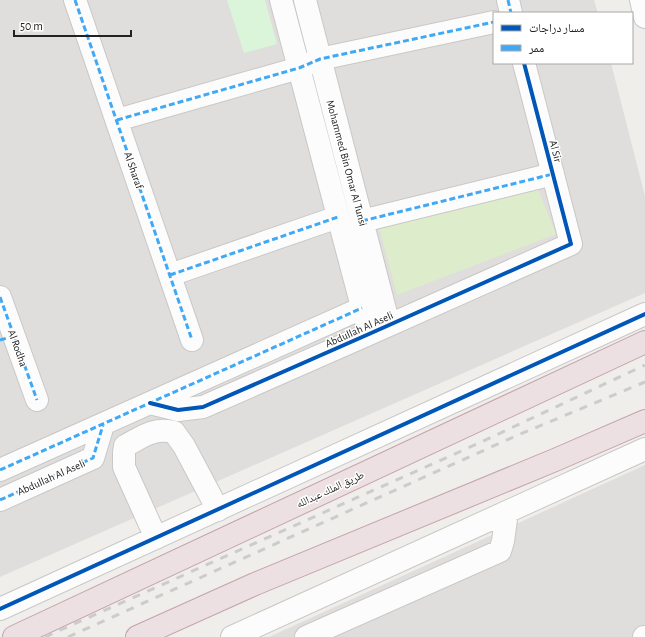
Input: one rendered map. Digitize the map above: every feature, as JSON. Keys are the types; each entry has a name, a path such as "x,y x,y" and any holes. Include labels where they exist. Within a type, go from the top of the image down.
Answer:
{"highway":[{"name":"طريق الملك عبدالله","path":"14,637 645,342"},
{"path":"137,637 255,584 555,460 645,421"}],"street":[{"name":"Al Sharaf","path":"75,0 192,340"},
{"path":"281,0 369,334"},
{"name":"Mohammed Bin Omar Al Tunsi","path":"305,0 389,325"},
{"path":"508,0 511,12"},
{"path":"640,0 645,17"},
{"path":"116,120 299,68 320,59 493,22"},
{"name":"Al Sir","path":"524,64 571,244"},
{"path":"362,221 553,174"},
{"path":"170,275 338,217"},
{"name":"Abdullah Al Aseli","path":"142,407 178,410 203,407 571,244"},
{"name":"Al Rodha","path":"0,297 7,338 36,400"},
{"path":"0,470 362,308"},
{"path":"0,609 645,314"},
{"path":"142,407 145,436"},
{"name":"Abdullah Al Aseli","path":"0,500 92,458 103,425"},
{"path":"156,538 124,467 125,446 154,431 165,430 174,432 184,446 218,510"},
{"path":"232,637 645,449"},
{"path":"306,637 500,551 502,548 507,512"}],"shaded area":[{"path":"0,0 594,0 598,12 493,12 493,64 611,64 645,196 645,293 0,577"},
{"path":"645,465 645,637 269,637"}],"green space":[{"path":"227,0 265,0 277,44 244,53"},
{"path":"537,187 556,234 397,295 379,228"}],"railway":[{"path":"45,637 477,444 645,365"},
{"path":"68,637 518,435 645,382"}],"marked path":[{"path":"75,0 192,340"},
{"path":"508,0 511,12"},
{"path":"117,120 299,68 320,59 493,22"},
{"path":"362,221 553,174"},
{"path":"170,275 338,217"},
{"path":"0,297 37,400"},
{"path":"0,470 362,308"},
{"path":"0,340 14,336"},
{"path":"0,500 93,458 103,425"}],"cycle path":[{"path":"150,403 178,410 203,407 571,244 524,64"},
{"path":"0,609 645,314"}]}
